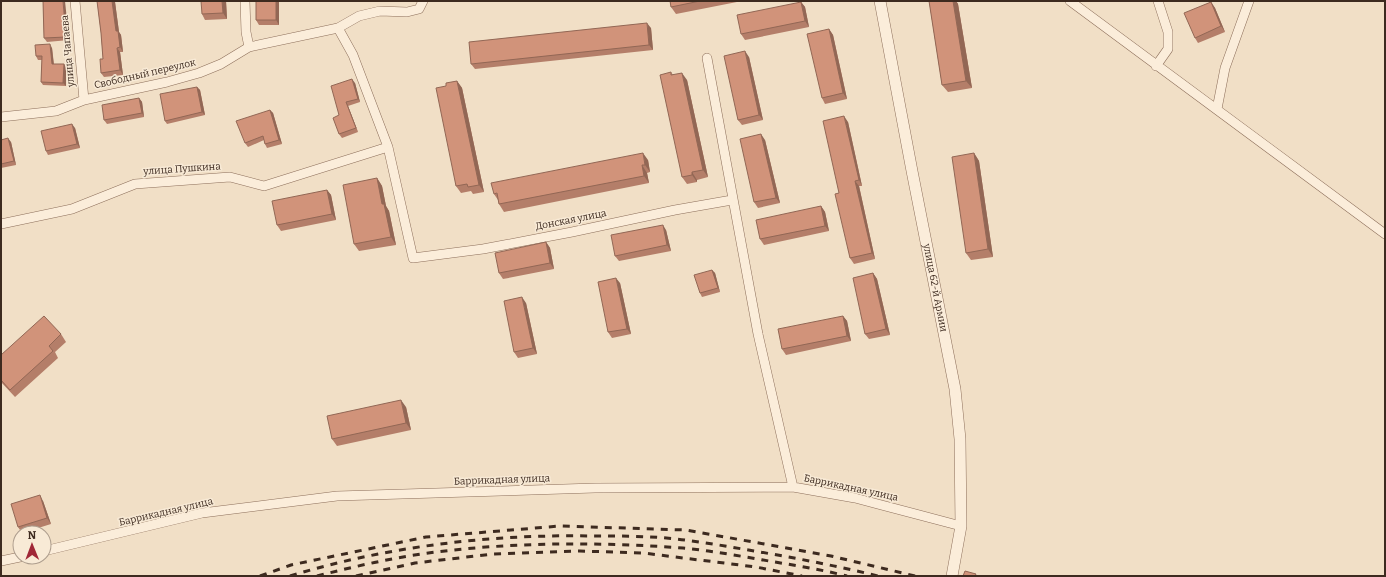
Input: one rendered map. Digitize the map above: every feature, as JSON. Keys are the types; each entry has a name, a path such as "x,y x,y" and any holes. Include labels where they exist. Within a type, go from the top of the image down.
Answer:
{"street":[{"name":"улица Чапаева","path":"75,1 84,100"},
{"path":"244,1 246,32 249,47"},
{"name":"Свободный переулок","path":"1,117 56,111 84,100 167,82 199,73 221,64 249,47 338,28 359,16 373,12 407,12 419,9 423,1"},
{"name":"улица 62-й Армии","path":"880,1 913,179 955,389 960,439 961,526 952,576"},
{"path":"1070,1 1385,234"},
{"path":"1156,66 1168,49 1168,32 1158,1"},
{"path":"1217,109 1225,68 1249,1"},
{"path":"338,28 353,56 388,147"},
{"path":"707,58 732,200 758,334 793,487"},
{"name":"улица Пушкина","path":"1,224 72,209 135,184 230,177 264,186 388,147"},
{"name":"Донская улица","path":"388,147 413,258 483,249 732,200"},
{"name":"Баррикадная улица","path":"52,549 202,513 337,496 595,488 793,487 855,498 961,526"},
{"path":"1,561 12,559"}],"building":[{"path":"43,1 63,1 66,37 44,38"},
{"path":"97,1 112,1 120,47 117,48 120,70 101,73 100,59 103,59"},
{"path":"201,1 222,1 223,13 202,14"},
{"path":"256,1 276,1 276,20 256,20"},
{"path":"670,1 700,1 671,7"},
{"path":"929,1 953,1 966,81 942,85"},
{"path":"801,2 805,21 741,34 737,15"},
{"path":"1211,2 1221,26 1195,38 1184,13"},
{"path":"647,23 649,45 471,64 469,42"},
{"path":"829,29 843,93 822,98 807,34"},
{"path":"50,44 52,64 64,64 63,83 41,82 42,56 36,56 35,45"},
{"path":"745,51 759,115 738,120 724,56"},
{"path":"671,72 671,75 682,73 703,170 692,172 692,175 682,177 660,75"},
{"path":"352,79 358,99 346,102 356,128 339,134 333,118 339,115 331,86"},
{"path":"457,81 479,185 468,187 467,184 456,186 436,88 446,86 446,83"},
{"path":"197,87 202,112 165,121 160,94"},
{"path":"139,98 142,113 104,120 102,105"},
{"path":"270,110 279,140 265,144 263,136 245,143 236,121"},
{"path":"844,116 859,180 855,181 872,253 850,258 835,194 839,193 823,121"},
{"path":"72,124 77,144 46,151 41,131"},
{"path":"761,134 776,198 754,202 740,139"},
{"path":"8,138 14,161 1,164 1,140"},
{"path":"643,153 645,165 642,165 644,176 499,204 497,193 494,194 491,183"},
{"path":"974,153 988,249 966,253 952,157"},
{"path":"377,178 391,237 354,244 343,185"},
{"path":"327,190 332,214 277,225 272,201"},
{"path":"821,206 825,226 760,239 756,220"},
{"path":"663,225 667,245 615,256 611,235"},
{"path":"546,242 550,263 499,273 495,253"},
{"path":"712,270 718,288 700,293 694,275"},
{"path":"873,273 886,329 865,334 853,278"},
{"path":"616,278 627,329 608,332 598,282"},
{"path":"522,297 533,348 514,352 504,301"},
{"path":"44,316 61,334 49,346 53,351 10,390 1,380 1,355"},
{"path":"843,316 847,336 782,349 778,329"},
{"path":"401,400 406,423 332,439 327,416"},
{"path":"40,495 47,518 24,525 17,525 11,504"},
{"path":"965,571 976,574 975,576 963,576"}],"railway":[{"path":"260,576 291,565 426,537 560,526 686,530 831,556 915,576"},
{"path":"290,576 364,557 440,544 517,537 556,536 640,536 685,540 801,559 878,576"},
{"path":"317,576 376,562 436,552 497,546 559,544 652,546 695,549 847,576"},
{"path":"356,576 415,563 493,554 580,551 643,553 756,567 802,576"}]}
